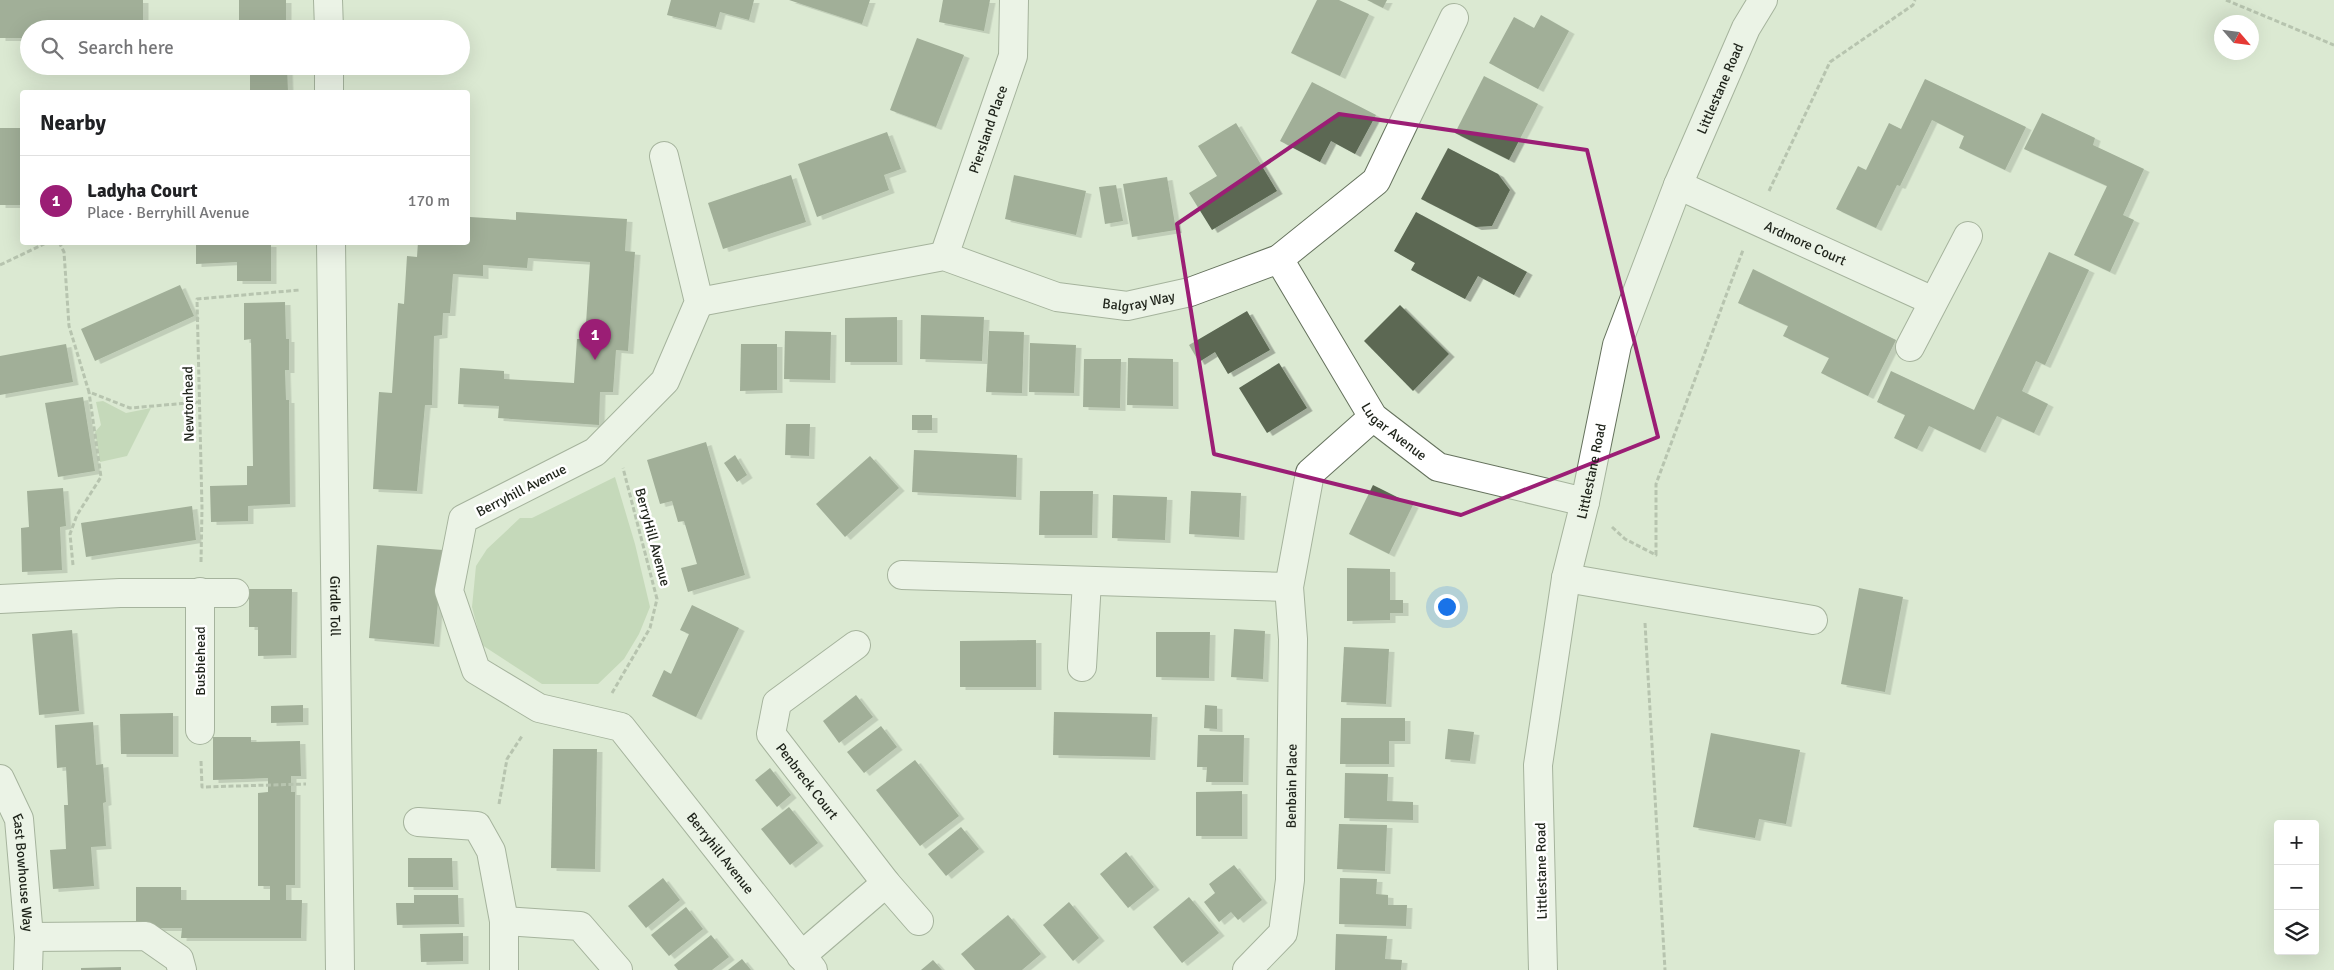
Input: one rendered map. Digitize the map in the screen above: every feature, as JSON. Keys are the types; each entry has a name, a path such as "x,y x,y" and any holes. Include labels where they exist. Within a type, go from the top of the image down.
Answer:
{"street":[{"path":"328,0 329,20"},
{"name":"Piersland Place","path":"944,256 1013,56 1014,0"},
{"name":"Littlestane Road","path":"1543,970 1538,765 1566,578 1585,502 1617,345 1678,185 1746,28 1763,0"},
{"name":"Balgray Way","path":"944,256 1057,296 1127,306 1190,292 1279,259 1376,181 1454,18"},
{"path":"329,75 329,90"},
{"path":"664,156 699,302 944,256"},
{"name":"Ardmore Court","path":"1678,185 1933,301"},
{"path":"1910,347 1968,236"},
{"name":"Girdle Toll","path":"331,245 340,970"},
{"name":"Lugar Avenue","path":"1279,259 1373,417 1438,467 1585,502"},
{"name":"Berryhill Avenue","path":"699,302 665,381 595,452 463,518 449,591 476,670 540,708 621,727 807,963"},
{"name":"Benbain Place","path":"1247,970 1283,933 1290,880 1293,639 1289,587 1310,473 1373,417"},
{"path":"902,575 1289,587"},
{"path":"1566,578 1813,620"},
{"path":"1082,667 1087,581"},
{"name":"Busbiehead","path":"200,592 200,730"},
{"path":"0,600 75,595 235,593"},
{"name":"Penbreck Court","path":"856,645 777,703 771,734 886,883 919,921"},
{"name":"East Bowhouse Way","path":"0,780 19,819 29,937 28,970"},
{"path":"418,822 477,826 491,851 504,921 504,970"},
{"path":"807,963 886,883"},
{"path":"504,921 580,926 618,970"},
{"path":"29,937 146,936 179,959 182,970"}],"path":[{"path":"1665,970 1643,592 1656,555 1656,484 1729,285 1756,220 1830,62 1913,5 1916,0"},
{"path":"2226,0 2334,45"},
{"path":"0,265 42,245"},
{"path":"60,245 64,252 69,326 89,392 101,477 77,515 70,534 75,595"},
{"name":"Newtonhead","path":"200,592 202,508 197,299 301,290 300,280"},
{"path":"89,392 130,408 198,402"},
{"name":"BerryHill Avenue","path":"593,720 622,678 650,628 657,599 614,433"},
{"path":"1585,502 1625,539 1656,555"},
{"path":"491,851 507,759 540,708"},
{"path":"200,730 202,787 309,783"}],"highlighted area":[{"path":"1339,114 1587,150 1658,437 1461,515 1214,454 1177,224"}],"green space":[{"path":"103,401 126,413 151,408 127,456 100,462 95,432 101,425 96,402"},
{"path":"615,477 635,544 650,607 639,634 624,659 598,684 542,684 482,645 472,607 476,566 487,549 520,518 532,518"}],"building":[{"path":"0,0 143,0 143,20 20,20 20,38 0,38"},
{"path":"239,0 286,0 286,20 239,20"},
{"path":"671,0 754,0 749,20 720,12 716,27 667,15"},
{"path":"789,0 870,0 862,24"},
{"path":"943,0 990,0 984,31 939,22"},
{"path":"1317,0 1339,0 1369,14 1340,76 1291,53"},
{"path":"1367,0 1387,0 1383,8"},
{"path":"1541,15 1569,31 1538,89 1489,63 1514,17 1534,28"},
{"path":"917,38 964,55 936,127 890,110"},
{"path":"250,75 287,75 288,90 250,90"},
{"path":"1484,76 1538,104 1509,160 1455,133"},
{"path":"1925,79 2026,127 2005,170 1959,148 1964,136 1932,120 1900,186 1897,185 1876,228 1836,209 1858,166 1866,170 1889,123 1901,129"},
{"path":"1312,82 1376,115 1355,154 1331,141 1320,162 1280,141"},
{"path":"2042,113 2095,138 2093,145 2144,169 2123,215 2134,220 2110,272 2074,255 2107,186 2024,149"},
{"path":"1236,123 1277,191 1212,230 1189,193 1217,176 1198,146"},
{"path":"0,128 20,128 20,205 0,205"},
{"path":"887,132 901,169 884,175 889,190 817,217 798,164"},
{"path":"1448,148 1498,174 1510,190 1492,226 1476,227 1421,199"},
{"path":"791,175 806,222 723,249 708,203"},
{"path":"1014,175 1086,191 1076,235 1005,219"},
{"path":"1167,177 1176,230 1132,237 1123,184"},
{"path":"1116,185 1123,221 1105,224 1099,187"},
{"path":"516,212 627,219 625,251 635,252 628,351 616,350 613,392 600,392 599,425 498,418 499,406 458,404 460,368 504,371 504,379 574,383 577,339 585,339 590,262 528,258 527,268 483,265 483,276 453,274 450,313 443,313 442,335 434,336 432,405 425,405 417,491 373,489 379,392 392,393 398,303 404,304 407,256 417,257 418,245 470,245 470,217 516,220"},
{"path":"1416,212 1527,272 1514,295 1478,276 1465,299 1411,270 1415,263 1394,251"},
{"path":"196,245 271,245 271,281 237,281 237,262 196,264"},
{"path":"2049,252 2089,270 2045,365 2036,361 2022,391 2048,404 2034,433 1997,416 1980,450 1929,426 1917,449 1894,438 1905,415 1877,402 1891,371 1974,410"},
{"path":"1753,269 1896,340 1868,396 1821,373 1829,358 1783,336 1788,326 1738,303"},
{"path":"180,285 194,316 95,361 81,329"},
{"path":"285,302 286,339 289,339 289,370 285,370 286,400 289,400 290,504 248,506 248,521 211,522 210,486 247,485 247,466 253,466 251,339 244,340 244,303"},
{"path":"1400,305 1449,354 1413,391 1364,341"},
{"path":"1247,311 1270,350 1228,374 1215,352 1199,362 1189,345"},
{"path":"921,315 984,317 982,361 920,359"},
{"path":"897,317 897,362 845,362 845,318"},
{"path":"785,331 831,332 830,380 784,379"},
{"path":"989,331 1024,332 1022,393 986,392"},
{"path":"1030,343 1076,345 1074,393 1029,392"},
{"path":"66,344 73,382 0,395 0,356"},
{"path":"741,344 777,344 777,390 740,391"},
{"path":"1128,358 1173,359 1173,406 1127,405"},
{"path":"1084,359 1121,359 1120,408 1083,407"},
{"path":"1279,363 1307,408 1267,433 1239,388"},
{"path":"83,397 95,471 58,477 45,403"},
{"path":"912,415 932,415 932,430 912,430"},
{"path":"786,424 810,424 809,456 785,455"},
{"path":"706,442 745,575 688,592 681,568 697,564 684,521 678,522 672,501 660,504 647,460"},
{"path":"914,450 1017,455 1016,497 912,492"},
{"path":"735,455 747,475 737,482 724,463"},
{"path":"870,456 899,488 845,537 816,504"},
{"path":"1373,485 1413,505 1389,554 1349,534"},
{"path":"63,488 66,526 60,527 62,570 22,572 21,528 29,527 27,491"},
{"path":"1040,491 1093,491 1092,535 1039,535"},
{"path":"1191,491 1241,493 1239,537 1189,534"},
{"path":"1113,495 1167,497 1165,540 1112,538"},
{"path":"192,506 196,540 86,557 81,523"},
{"path":"377,545 443,550 434,644 369,638"},
{"path":"1347,568 1390,569 1390,600 1403,600 1403,613 1390,613 1390,620 1347,621"},
{"path":"1859,588 1903,597 1885,692 1841,684"},
{"path":"249,589 292,589 291,655 258,656 258,627 249,627"},
{"path":"692,605 739,628 696,717 652,696 664,670 671,674 689,634 680,630"},
{"path":"1234,629 1265,631 1263,679 1231,677"},
{"path":"72,630 79,711 39,715 32,634"},
{"path":"1156,632 1210,632 1209,678 1156,677"},
{"path":"1036,640 1036,687 960,687 960,641"},
{"path":"1344,647 1389,649 1386,704 1341,702"},
{"path":"856,695 873,717 839,743 823,721"},
{"path":"303,705 303,722 271,723 271,706"},
{"path":"1205,705 1217,706 1217,729 1204,728"},
{"path":"1054,712 1152,714 1150,757 1053,755"},
{"path":"173,713 173,754 121,754 120,714"},
{"path":"1341,718 1405,718 1405,741 1389,741 1389,764 1340,764"},
{"path":"93,722 96,765 103,764 106,802 103,803 106,846 91,847 94,886 53,889 50,850 66,849 64,805 68,805 66,767 57,768 55,725"},
{"path":"881,726 897,747 864,773 847,752"},
{"path":"1448,729 1474,732 1470,761 1445,759"},
{"path":"1711,733 1800,750 1786,824 1759,819 1755,838 1693,827"},
{"path":"1198,735 1244,735 1243,782 1206,782 1207,767 1197,767"},
{"path":"213,737 251,737 251,742 300,741 301,776 291,776 291,792 295,792 295,885 286,885 286,900 302,900 301,938 181,938 182,928 136,928 136,887 181,887 181,900 270,900 270,886 258,886 258,793 268,792 268,778 213,780"},
{"path":"553,749 597,749 595,869 551,868"},
{"path":"915,760 959,816 920,846 876,790"},
{"path":"770,768 791,795 777,807 755,780"},
{"path":"1345,773 1388,774 1387,801 1413,802 1413,820 1344,818"},
{"path":"1242,791 1242,836 1196,836 1196,792"},
{"path":"789,807 818,843 790,865 761,829"},
{"path":"1339,824 1387,825 1385,871 1337,869"},
{"path":"961,827 979,849 946,876 928,854"},
{"path":"1126,852 1154,887 1128,908 1100,874"},
{"path":"408,858 452,858 453,887 408,887"},
{"path":"1234,865 1262,900 1238,920 1231,912 1219,922 1204,902 1215,893 1209,884"},
{"path":"663,878 680,900 646,928 628,906"},
{"path":"1340,878 1377,879 1376,894 1388,895 1388,905 1407,905 1406,926 1339,924"},
{"path":"414,895 458,895 459,924 397,925 396,903 414,903"},
{"path":"1189,897 1219,933 1182,963 1153,927"},
{"path":"1069,902 1099,938 1073,961 1043,925"},
{"path":"686,907 703,929 669,956 651,935"},
{"path":"1008,915 1041,954 1022,970 975,970 961,954"},
{"path":"463,933 463,961 421,962 420,934"},
{"path":"1336,934 1387,936 1385,959 1402,960 1401,970 1335,970"},
{"path":"711,935 729,957 712,970 678,970 674,965"},
{"path":"742,959 751,970 728,970"},
{"path":"933,960 942,970 921,970"},
{"path":"121,967 121,970 81,970 81,968"}],"place":[{"name":"Ladyha Court","path":"595,360"}]}
